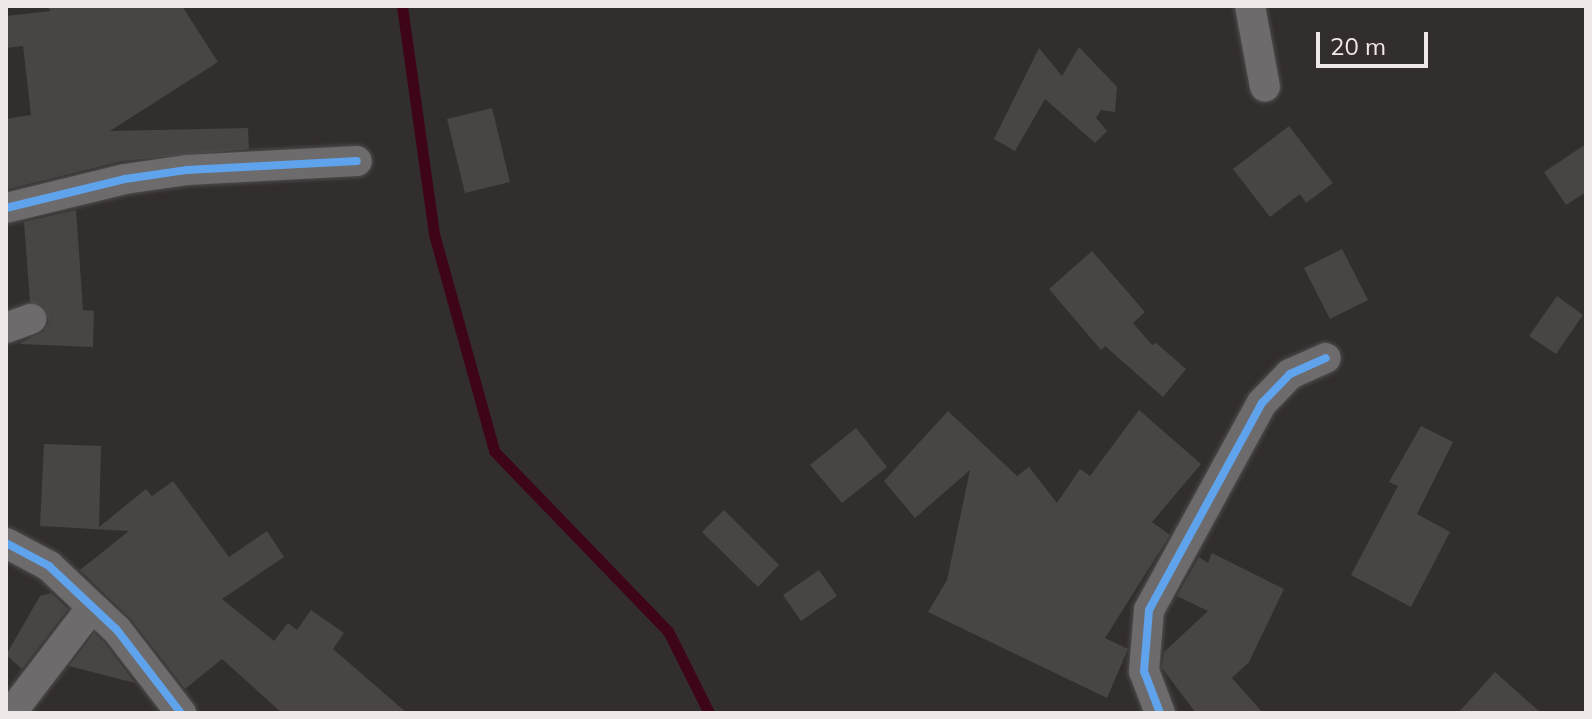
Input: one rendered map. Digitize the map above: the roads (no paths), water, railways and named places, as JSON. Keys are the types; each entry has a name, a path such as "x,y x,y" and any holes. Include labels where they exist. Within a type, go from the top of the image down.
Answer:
{"street":[{"path":"1250,6 1265,87"},
{"path":"6,208 125,179 187,170 357,161"},
{"path":"1160,713 1144,671 1149,610 1262,403 1290,374 1326,358"},
{"path":"6,543 49,566 92,607 181,713"},
{"path":"11,713 92,607"}],"waterway":[{"path":"402,6 434,234 494,451 668,631 709,713"}]}
